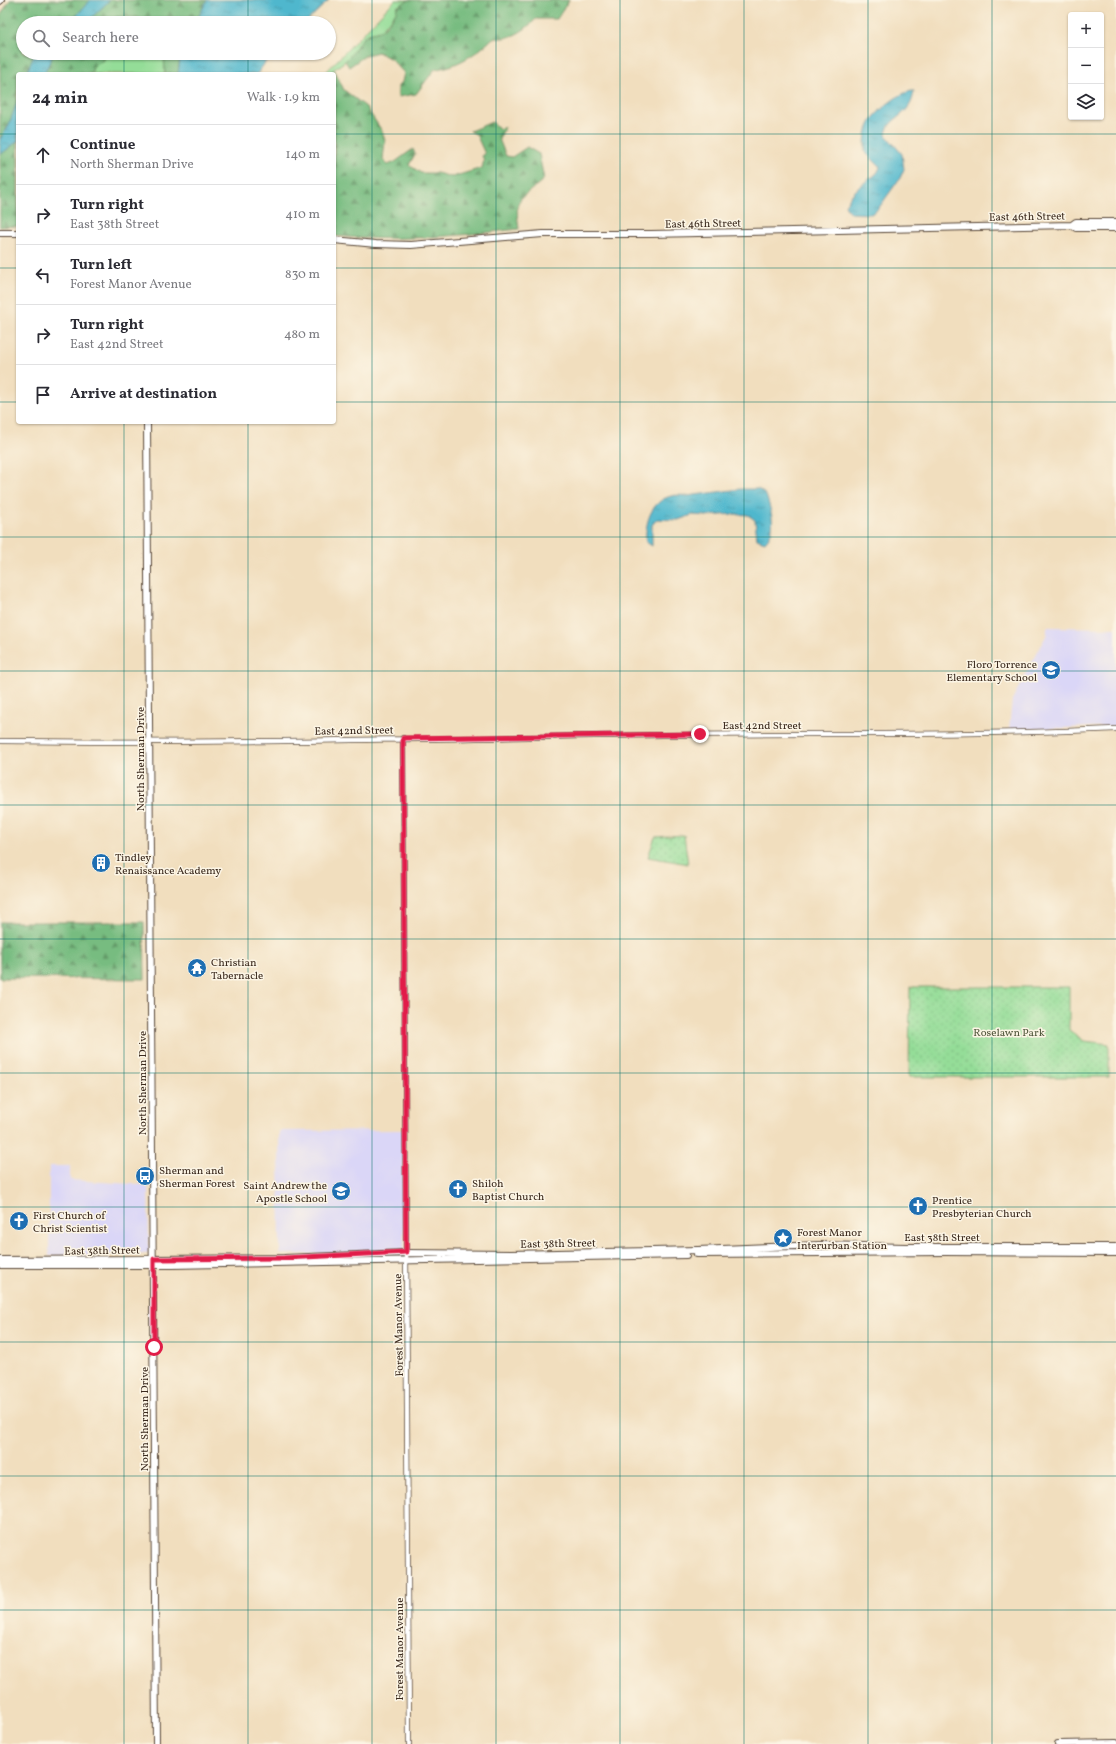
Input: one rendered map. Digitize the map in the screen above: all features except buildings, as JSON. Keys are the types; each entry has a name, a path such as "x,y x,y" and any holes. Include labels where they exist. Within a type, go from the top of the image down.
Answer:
{"main road":[{"name":"East 46th Street","path":"336,240 376,244 411,245 543,234 658,234 1072,225 1076,222 1116,222"},
{"name":"East 46th Street","path":"1072,225 1076,228 1116,228"},
{"path":"0,233 16,233"},
{"name":"North Sherman Drive","path":"147,424 154,1262 156,1744"},
{"name":"East 38th Street","path":"0,1265 691,1250 819,1245 914,1247 1116,1247"},
{"name":"East 38th Street","path":"406,1256 790,1252 998,1252 1116,1254"},
{"name":"East 38th Street","path":"0,1260 154,1262"},
{"path":"1058,1744 1116,1743"}],"street":[{"name":"East 42nd Street","path":"0,741 150,741 691,734 880,734 1061,732 1116,729"},
{"name":"Forest Manor Avenue","path":"403,738 409,1744"}],"shaded area":[{"path":"1047,627 1116,628 1116,726 1009,730 1012,700 1047,634"},
{"name":"Saint Andrew the Apostle School","path":"403,1130 404,1251 402,1253 280,1254 279,1131"},
{"path":"49,1166 70,1166 70,1180 148,1185 149,1252 144,1254 49,1256"}],"green space":[{"path":"10,0 90,0 76,16 16,16 16,60 32,60 27,72 16,72 16,104 10,123 0,139 0,16"},
{"path":"110,0 207,0 199,16 93,16"},
{"path":"395,0 409,0 397,7 397,11 381,30 368,35 356,48 353,55 331,72 326,72"},
{"path":"409,0 569,0 557,19 536,19 517,34 506,38 493,38 481,49 467,58 443,68 435,69 416,94 398,97 398,86 402,82 404,73 391,59 378,52 366,55 349,67 345,61 368,34 378,32 383,28 393,17 397,7"},
{"path":"51,60 103,60 93,67 92,72 45,72"},
{"path":"103,60 164,60 165,72 92,72 93,67"},
{"path":"164,60 180,60 178,72 165,72"},
{"path":"336,73 344,90 366,107 382,131 385,141 383,160 388,165 395,162 413,149 415,154 409,165 421,173 437,173 452,177 482,168 484,160 482,156 485,154 476,134 470,131 492,122 500,129 505,127 499,139 506,156 512,157 527,147 539,154 544,179 524,195 518,204 517,210 519,229 450,236 357,238 336,236"},
{"path":"16,143 16,226 0,227 0,155"},
{"path":"684,835 688,864 648,857 655,837"},
{"path":"0,922 144,922 145,979 0,978"},
{"name":"Roselawn Park","path":"910,987 1069,987 1069,1030 1084,1041 1109,1044 1109,1077 909,1077"}],"water":[{"path":"90,0 110,0 93,16 76,16"},
{"path":"207,0 329,0 312,16 199,16"},
{"path":"32,60 51,60 45,72 27,72"},
{"path":"180,60 267,60 258,72 178,72"},
{"path":"914,91 909,107 891,124 886,135 902,154 904,169 900,178 878,209 871,214 850,213 845,205 853,193 875,174 880,167 865,152 866,135 869,125 876,114 888,103 902,94"},
{"path":"16,105 16,143 0,155 0,139 8,127"},
{"path":"740,489 758,489 766,495 771,513 772,526 769,537 765,542 757,539 755,520 748,515 735,514 707,516 692,515 678,520 657,519 652,525 652,546 646,542 647,523 650,514 660,501 677,495 687,496"}],"place":[{"name":"Floro Torrence Elementary School","path":"1051,670"},
{"name":"Tindley Renaissance Academy","path":"101,863"},
{"name":"Christian Tabernacle","path":"197,968"},
{"name":"Sherman and Sherman Forest","path":"145,1176"},
{"name":"Shiloh Baptist Church","path":"458,1189"},
{"name":"Saint Andrew the Apostle School","path":"341,1191"},
{"name":"Prentice Presbyterian Church","path":"918,1206"},
{"name":"First Church of Christ Scientist","path":"19,1221"},
{"name":"Forest Manor Interurban Station","path":"783,1238"}],"route":[{"path":"154,1347 154,1259 284,1258 406,1252 403,738 700,734"}]}
